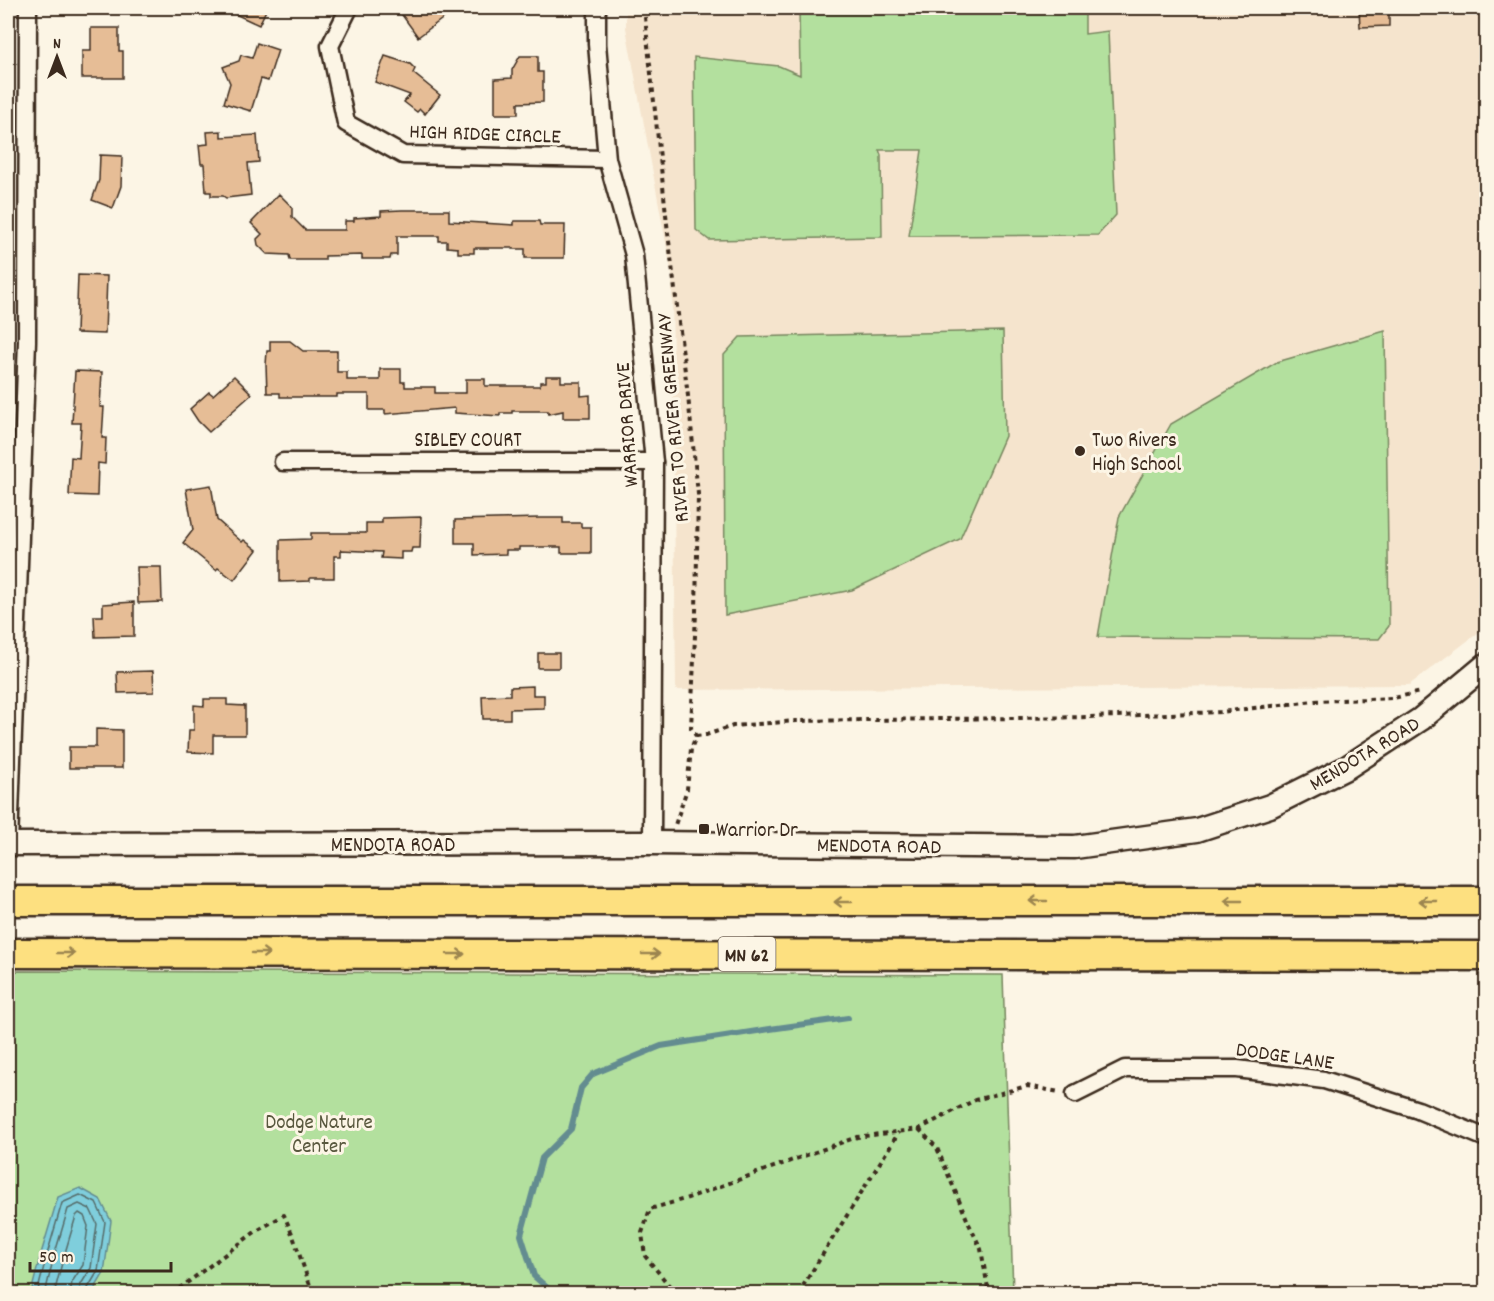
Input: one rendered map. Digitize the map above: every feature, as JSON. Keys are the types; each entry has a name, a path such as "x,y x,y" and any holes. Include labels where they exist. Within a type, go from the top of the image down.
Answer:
{"highway":[{"path":"8,902 1486,901"},
{"name":"MN 62","path":"8,953 1486,956"}],"street":[{"path":"8,844 27,341 28,8"},
{"name":"HIGH RIDGE CIRCLE","path":"349,8 330,46 346,123 403,155 607,159"},
{"name":"WARRIOR DRIVE","path":"597,8 597,44 607,159 634,255 654,462 652,843"},
{"name":"SIBLEY COURT","path":"283,462 654,462"},
{"name":"MENDOTA ROAD","path":"8,844 652,843 1075,847 1197,830 1270,806 1346,768 1421,719 1486,665"},
{"name":"DODGE LANE","path":"1075,1094 1125,1069 1237,1069 1324,1080 1418,1110 1486,1138"}],"path":[{"name":"RIVER TO RIVER GREENWAY","path":"644,8 698,494 691,728 696,736 691,749 687,789 675,825"},
{"path":"696,736 733,726 796,721 1091,717 1220,712 1315,701 1394,698 1426,691"},
{"path":"676,1293 645,1256 642,1233 650,1209 685,1199 857,1137 920,1129 975,1100 1027,1086 1075,1094"},
{"path":"920,1129 937,1148 981,1249 989,1293"},
{"path":"798,1293 899,1132"},
{"path":"172,1293 255,1232 284,1215 313,1293"}],"shaded area":[{"name":"Two Rivers High School","path":"626,8 1486,8 1486,627 1409,685 676,690 672,275 626,28"}],"green space":[{"path":"799,8 1085,8 1085,34 1108,31 1116,215 1098,235 909,236 922,150 879,150 881,155 882,237 709,240 696,230 694,57 779,66 800,75"},
{"path":"1003,331 1005,436 960,539 852,590 725,615 724,355 740,337"},
{"path":"1385,331 1389,626 1379,639 1098,637 1119,517 1171,424 1277,362"},
{"name":"Dodge Nature Center","path":"8,971 1003,975 1013,1293 8,1294"}],"water":[{"path":"80,1188 100,1199 111,1221 104,1273 90,1293 31,1293 58,1197"}],"building":[{"path":"222,8 267,8 259,25"},
{"path":"397,8 457,8 418,37"},
{"path":"1359,8 1389,8 1389,26 1360,27"},
{"path":"91,28 119,28 119,51 123,51 123,78 82,78 82,51 91,51"},
{"path":"257,43 278,50 268,81 261,79 251,111 224,103 230,83 223,67 239,61 241,55 252,58"},
{"path":"385,56 410,64 415,69 413,73 440,95 425,114 420,109 417,112 404,102 410,95 375,82"},
{"path":"520,56 538,56 538,72 543,72 543,102 518,103 518,114 495,114 495,79 512,78 512,70"},
{"path":"221,131 221,137 257,135 259,162 248,163 251,195 226,198 211,196 211,192 206,192 204,164 201,164 199,145 208,144 207,132"},
{"path":"100,155 122,156 121,186 113,208 92,200 99,180"},
{"path":"279,194 292,207 292,217 305,230 345,230 345,221 381,216 381,211 402,210 449,210 449,221 514,225 514,221 539,221 540,225 565,225 564,258 525,258 525,249 513,248 474,248 474,253 458,253 458,248 447,247 447,241 439,241 439,236 397,236 397,255 391,255 390,259 362,259 362,255 325,256 325,260 290,260 289,255 267,254 258,245 257,239 262,234 251,223"},
{"path":"78,275 107,276 105,334 76,333"},
{"path":"270,341 290,341 303,351 337,351 337,372 347,372 347,380 380,380 380,369 401,369 401,382 405,382 405,387 435,387 435,393 466,393 466,379 485,379 485,386 540,386 540,382 546,382 546,376 561,376 561,382 581,382 581,396 590,395 590,418 563,418 563,411 548,414 548,411 512,411 512,413 500,413 500,416 455,413 455,408 385,414 385,410 369,410 369,394 337,394 337,397 280,397 280,393 267,393 266,365"},
{"path":"75,371 102,372 100,407 104,407 102,438 106,438 105,464 98,463 97,496 69,495 71,457 79,458 81,423 72,423"},
{"path":"234,376 252,394 209,432 190,409 209,392 213,395"},
{"path":"211,485 217,520 242,542 244,540 257,550 234,580 218,568 216,570 183,543 193,530 186,489"},
{"path":"421,517 420,548 412,548 411,552 401,552 401,559 381,558 382,552 341,550 341,556 334,556 334,578 280,582 280,540 311,539 311,533 366,533 366,523 382,523 382,518"},
{"path":"563,518 563,523 581,523 581,527 591,527 591,553 561,553 561,547 519,547 519,550 506,550 506,554 474,555 474,543 455,543 455,520"},
{"path":"137,567 161,567 162,602 138,603"},
{"path":"134,602 134,636 95,637 94,616 103,616 103,604"},
{"path":"538,653 559,653 559,668 538,668"},
{"path":"153,671 154,692 118,693 117,672"},
{"path":"533,686 533,695 544,695 544,708 510,709 510,719 483,719 482,696 510,695 510,687"},
{"path":"204,699 227,699 227,705 245,706 245,735 213,735 213,753 188,752 189,730 194,730 194,705 204,706"},
{"path":"96,729 122,730 122,768 69,768 69,747 96,747"}],"waterway":[{"path":"554,1294 534,1276 521,1235 542,1158 571,1129 581,1088 593,1074 661,1046 848,1018"}],"place":[{"name":"Two Rivers High School","path":"1080,451"},
{"name":"Warrior Dr","path":"704,829"}]}
